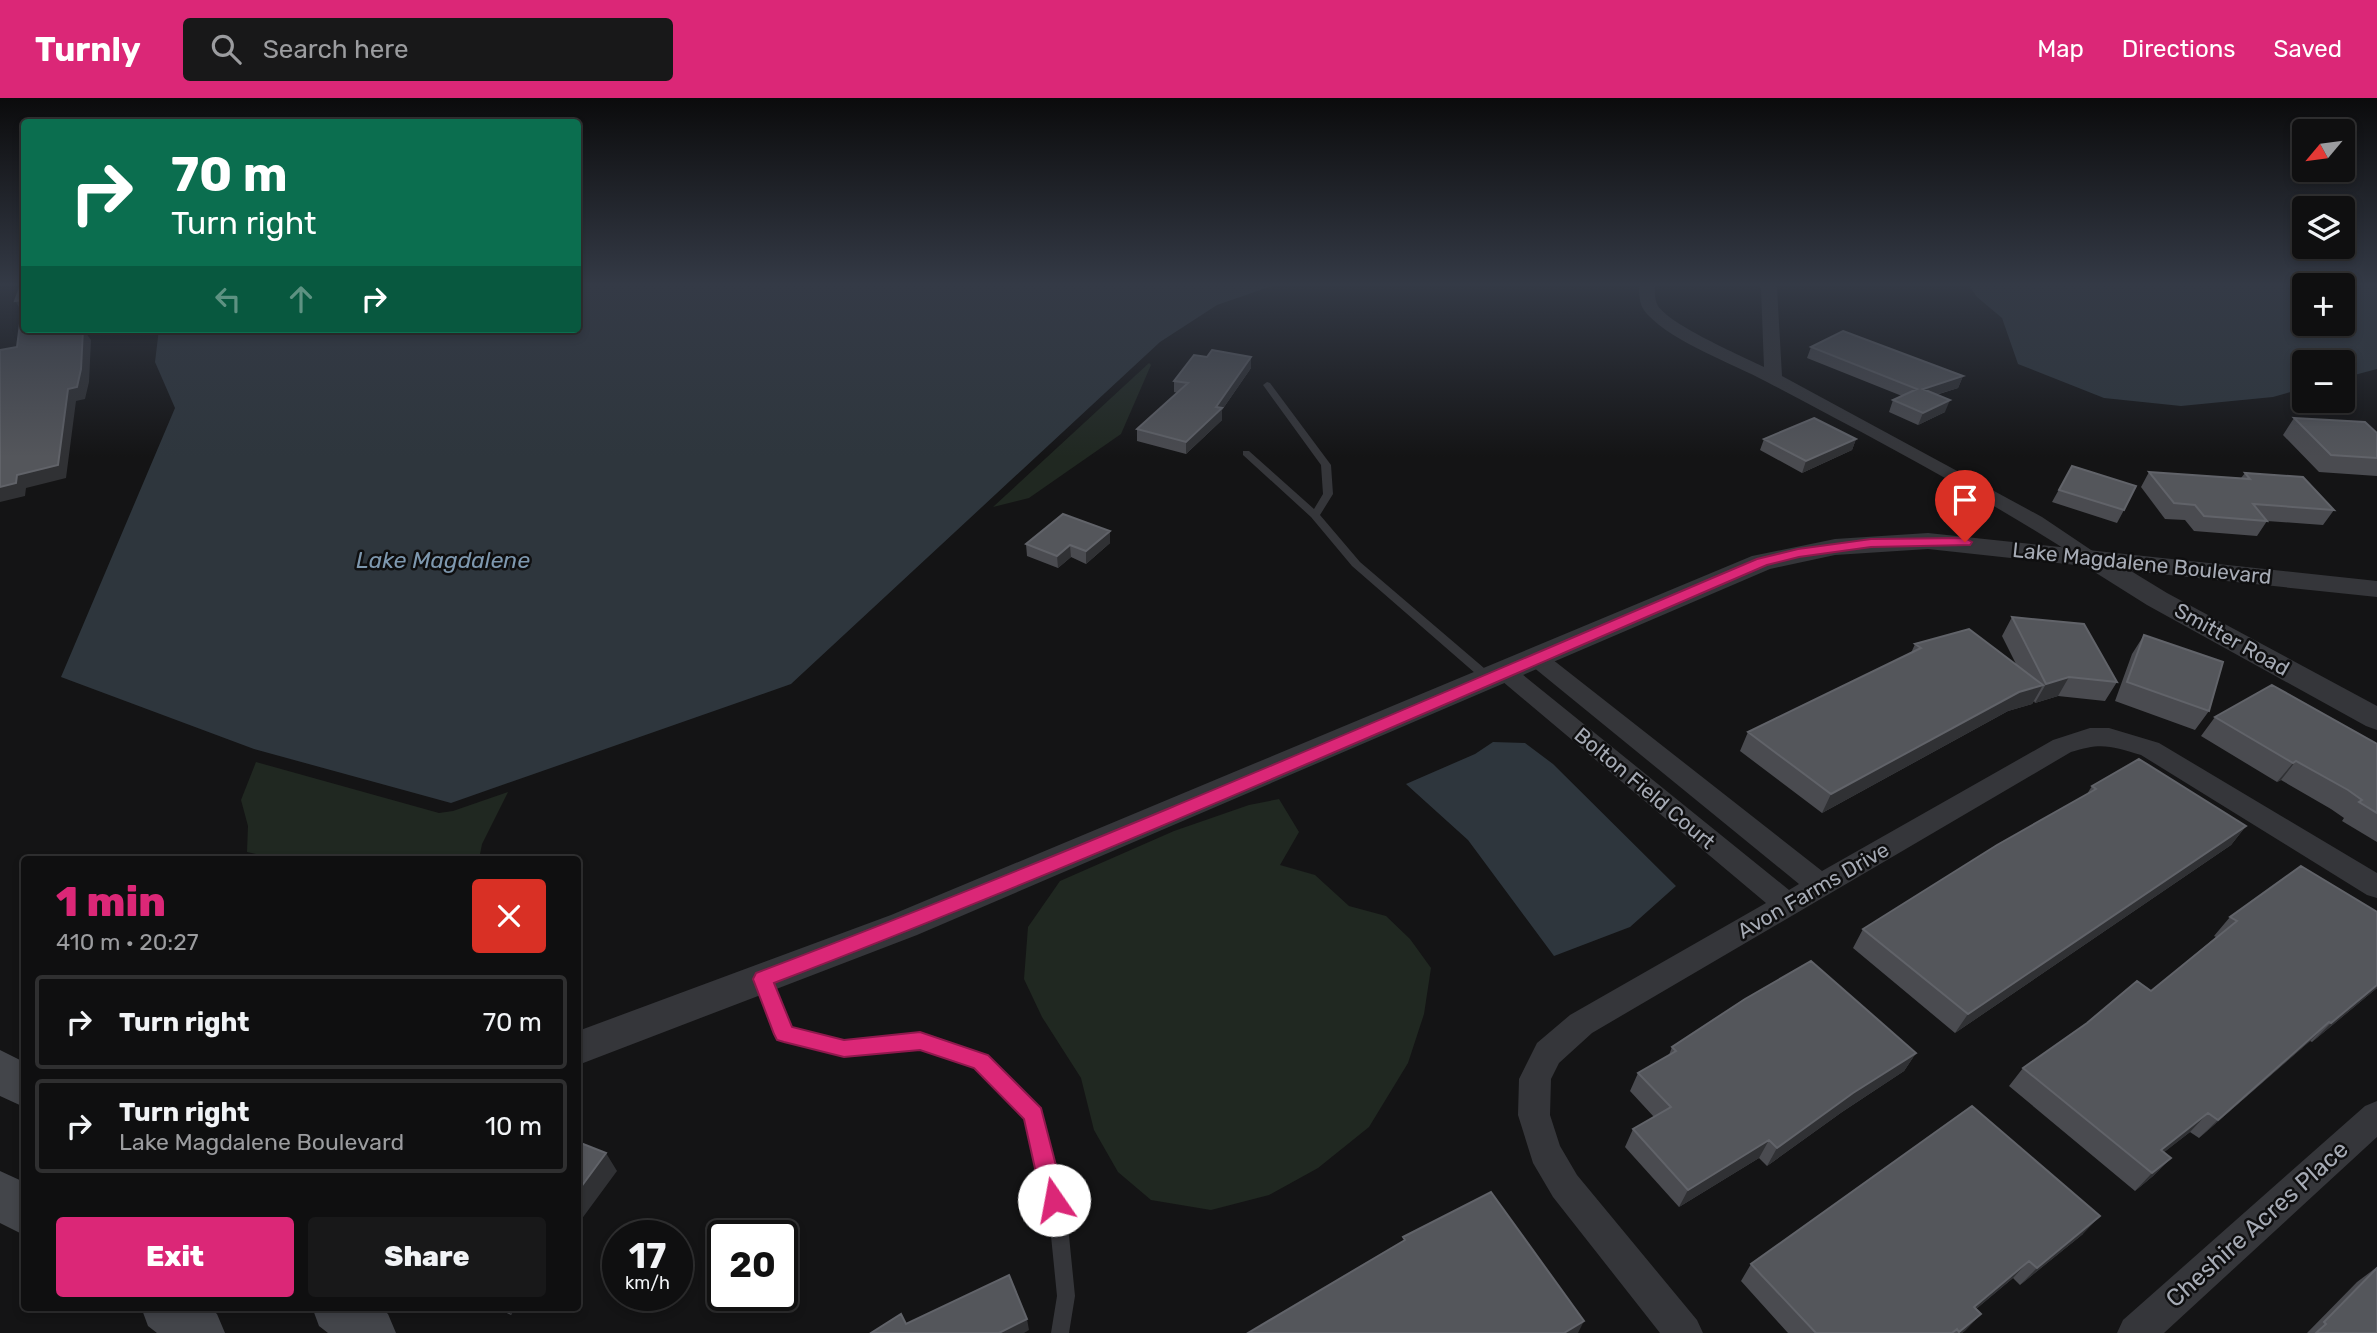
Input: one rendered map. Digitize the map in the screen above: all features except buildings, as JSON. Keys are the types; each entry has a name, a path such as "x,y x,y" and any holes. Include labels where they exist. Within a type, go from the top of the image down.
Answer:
{"main road":[{"path":"0,1070 21,1085"},
{"path":"0,1194 21,1209"},
{"path":"172,1311 198,1333"},
{"path":"343,1311 369,1333"}],"street":[{"path":"1701,342 1773,378 2035,522 2089,556"},
{"path":"1771,342 1773,378"},
{"name":"Lake Magdalene Boulevard","path":"581,1047 905,925 1737,571 1798,553 1871,543 1928,541 2089,556 2377,589"},
{"name":"Smitter Road","path":"2089,556 2127,582 2377,719"},
{"path":"1535,657 1821,886"},
{"name":"Bolton Field Court","path":"1495,674 1660,800 1787,905"},
{"name":"Avon Farms Drive","path":"1684,1333 1565,1186 1545,1152 1534,1115 1535,1079 1548,1053 1581,1024 2062,746 2090,737 2109,736 2130,741 2172,760 2377,887"},
{"path":"1660,800 1693,784"},
{"name":"Cheshire Acres Place","path":"2137,1333 2377,1116"}],"lane":[{"path":"1267,385 1326,465 1328,494 1315,515"},
{"path":"1246,453 1315,515 1356,564 1495,674"},
{"path":"763,979 784,1034 844,1048 920,1041 981,1062 1033,1115 1059,1226 1066,1296 1060,1333"}],"shaded area":[{"path":"1149,363 1151,365 1121,434 1029,498 993,507"},
{"path":"256,762 439,813 453,811 508,792 482,844 480,856 265,856 247,852 248,826 241,800"},
{"path":"1279,799 1299,832 1280,865 1315,875 1349,906 1386,916 1410,939 1431,968 1424,1014 1408,1063 1369,1127 1318,1168 1269,1195 1211,1210 1151,1200 1118,1172 1094,1130 1081,1078 1042,1017 1024,979 1028,927 1060,881 1174,831 1249,805"}],"water":[{"name":"Lake Magdalene","path":"157,342 1161,342 791,684 451,803 254,749 61,677 175,408 155,362"},
{"path":"2010,342 2377,342 2377,369 2355,375 2355,350 2292,350 2292,392 2273,397 2181,406 2104,398 2018,364"},
{"path":"1493,742 1525,743 1553,764 1676,886 1630,927 1554,956 1468,840 1406,784 1475,754"}],"route":[{"path":"1054,1200 1033,1115 981,1062 920,1041 844,1048 784,1034 763,979 905,925 1091,848 1737,571 1798,553 1835,547 1871,543 1965,542"}]}
